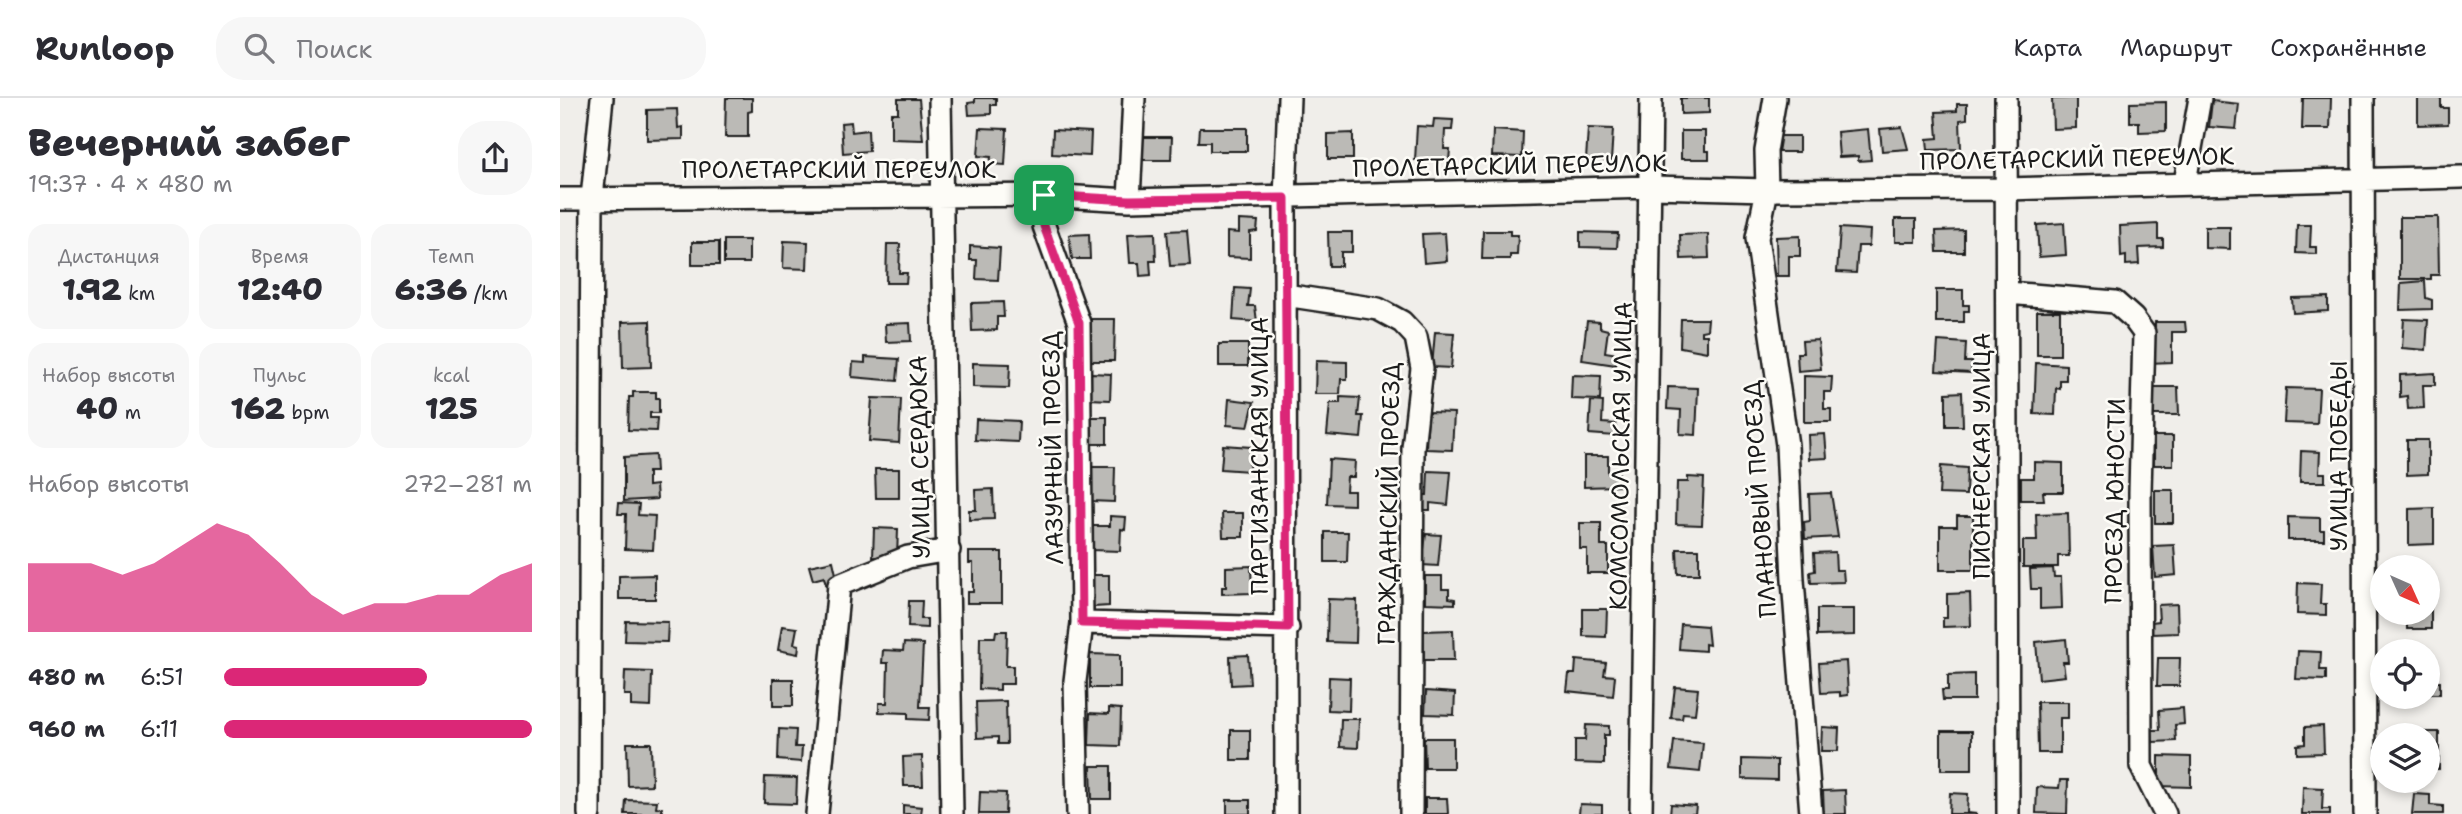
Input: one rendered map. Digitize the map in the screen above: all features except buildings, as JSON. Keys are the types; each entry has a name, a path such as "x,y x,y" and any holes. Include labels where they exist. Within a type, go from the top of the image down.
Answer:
{"street":[{"path":"589,814 592,198 603,98"},
{"name":"УЛИЦА СЕРДЮКА","path":"940,98 953,814"},
{"path":"1129,200 1134,98"},
{"name":"ПАРТИЗАНСКАЯ УЛИЦА","path":"1286,814 1288,628 1285,198 1290,98"},
{"name":"КОМСОМОЛЬСКАЯ УЛИЦА","path":"1641,814 1652,187 1651,98"},
{"name":"ПЛАНОВЫЙ ПРОЕЗД","path":"1774,98 1766,151 1767,190 1757,238 1787,446 1793,580 1811,814"},
{"name":"ПИОНЕРСКАЯ УЛИЦА","path":"2006,98 2008,814"},
{"path":"2185,182 2200,98"},
{"name":"УЛИЦА ПОБЕДЫ","path":"2363,98 2365,814"},
{"name":"ПРОЛЕТАРСКИЙ ПЕРЕУЛОК","path":"560,199 1044,195 1129,200 1652,187 1767,190 2007,189 2185,182 2462,177"},
{"name":"ЛАЗУРНЫЙ ПРОЕЗД","path":"1044,195 1044,226 1079,323 1082,623 1075,681 1078,814"},
{"name":"ПРОЕЗД ЮНОСТИ","path":"2008,293 2115,302 2133,317 2144,333 2140,492 2141,766 2165,814"},
{"name":"ГРАЖДАНСКИЙ ПРОЕЗД","path":"1285,295 1378,309 1402,322 1416,337 1422,368 1413,448 1411,814"},
{"path":"817,814 839,585 908,557 949,550"},
{"path":"1082,623 1288,628"}],"route":[{"path":"1044,195 1129,200 1285,198 1288,628 1082,623 1079,323 1044,226 1044,195"}]}
